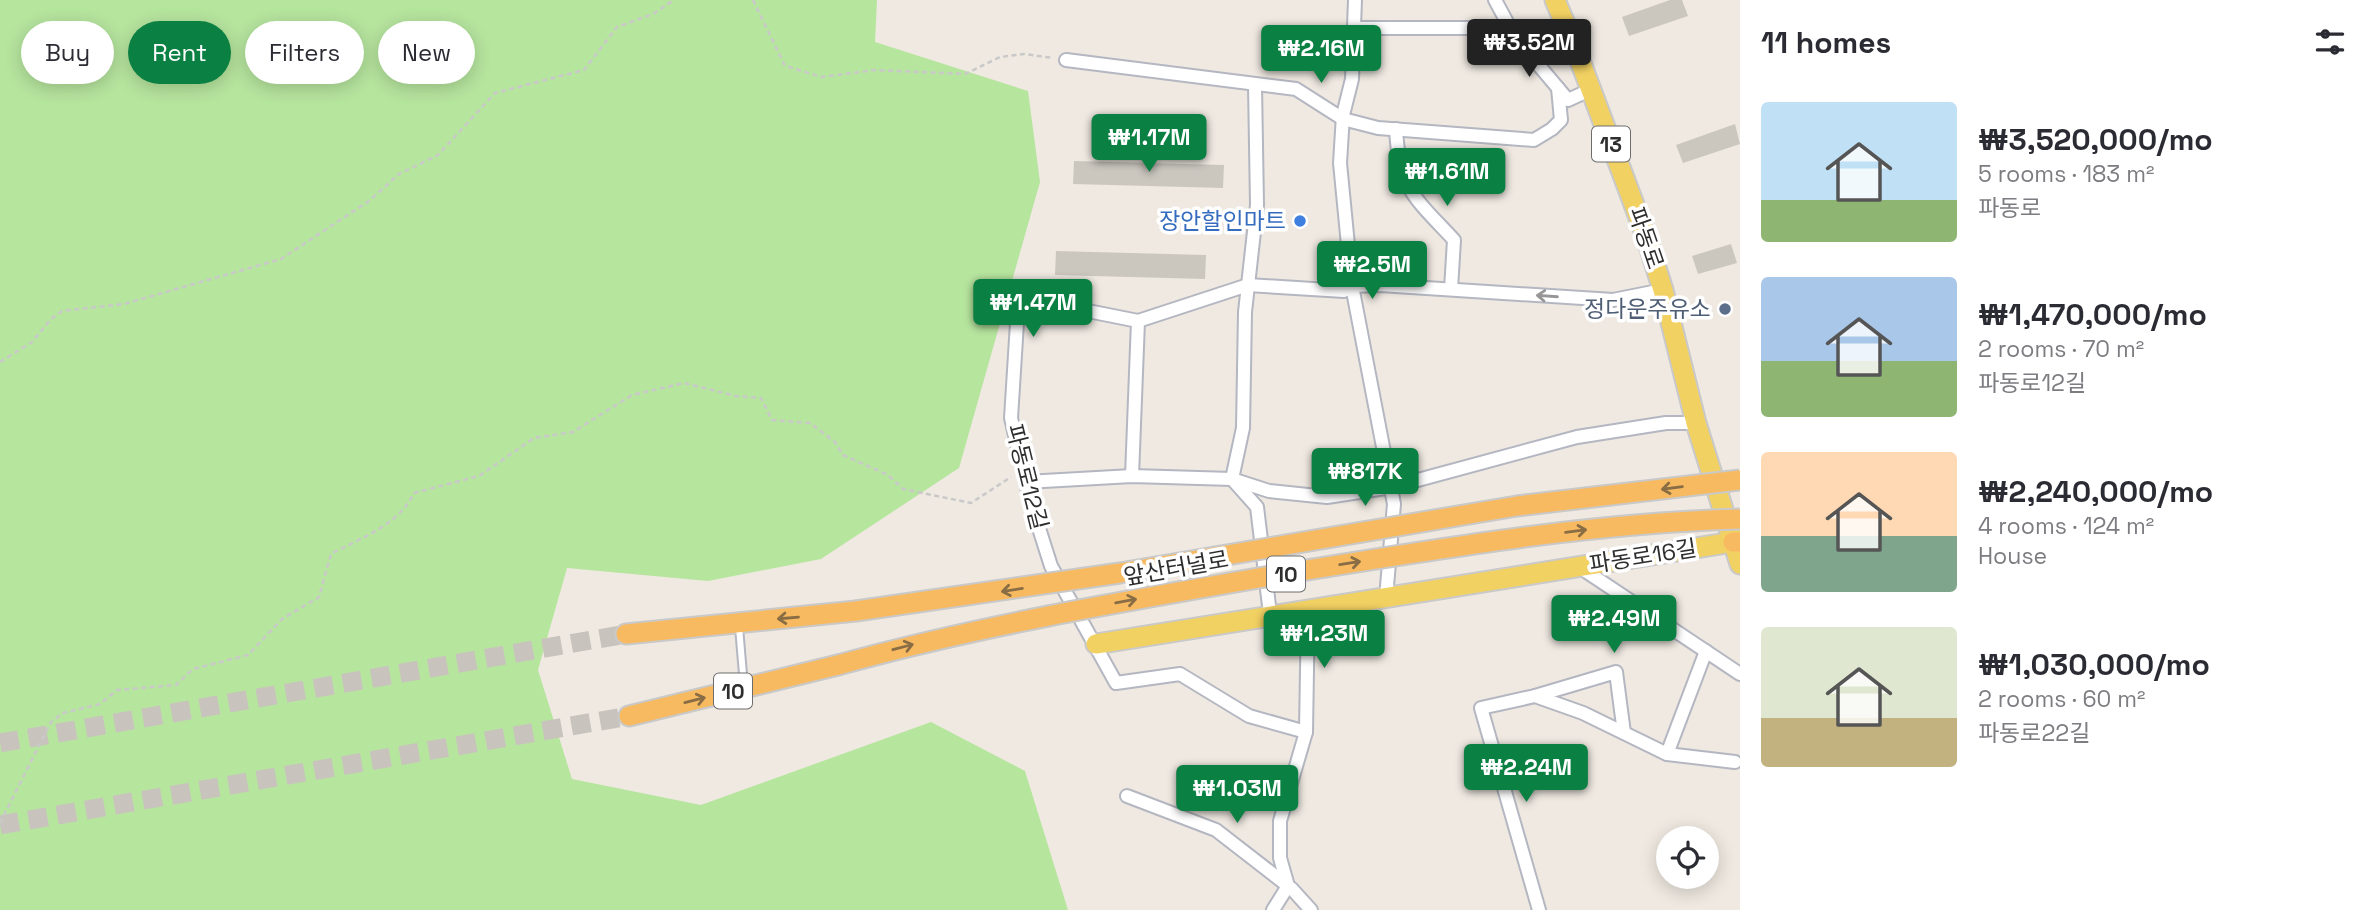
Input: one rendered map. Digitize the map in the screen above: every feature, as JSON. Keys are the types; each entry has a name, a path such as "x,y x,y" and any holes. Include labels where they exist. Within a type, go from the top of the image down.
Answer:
{"highway":[{"name":"앞산터널로","path":"626,634 856,611 1120,573 1517,506 1738,480"},
{"name":"앞산터널로","path":"629,716 978,629 1355,562 1585,530 1740,519"}],"main road":[{"name":"파동로","path":"1555,0 1647,239 1663,290 1696,423 1737,542 1740,564"},
{"name":"파동로16길","path":"1386,598 1737,542"},
{"path":"1096,644 1308,608"}],"street":[{"path":"1233,479 1257,507 1269,614 1386,598 1394,505 1352,286 1340,163 1343,119 1352,79 1355,0"},
{"path":"1495,0 1510,28 1567,100 1590,90"},
{"path":"1354,28 1510,28"},
{"path":"1066,60 1296,89 1343,119 1396,129 1534,140 1561,120 1558,88"},
{"path":"1233,479 1243,428 1245,312 1257,205 1255,85"},
{"path":"1396,129 1398,161 1411,195 1454,240 1451,289"},
{"name":"파동로12길","path":"1306,732 1249,716 1180,674 1116,683 1051,566 1025,477 1011,418 1018,307 1028,299 1138,321 1248,285 1344,291 1352,286 1380,285 1613,300 1663,290"},
{"path":"1132,476 1138,321"},
{"path":"1025,477 1233,479 1269,491 1327,497 1392,487 1577,437 1665,423 1696,423"},
{"path":"1577,566 1588,570 1740,674"},
{"path":"1273,910 1288,886 1280,859 1280,821 1306,732 1308,608"},
{"path":"1667,754 1706,651"},
{"path":"1539,910 1481,708 1535,696 1616,672 1624,733"},
{"path":"1535,696 1583,713 1667,754 1735,762"},
{"path":"1127,796 1216,830 1288,886 1311,910"}],"lane":[{"path":"739,622 744,688"}],"path":[{"path":"0,362 32,342 51,319 62,312 124,304 281,258 369,201 399,174 438,155 495,93 584,70 617,27 653,14 674,0"},
{"path":"753,0 785,66 822,77 875,70 965,74 1000,57 1024,54 1066,60"},
{"path":"0,823 51,722 63,713 100,705 117,690 176,685 193,669 248,655 282,619 319,597 326,563 331,554 395,521 407,509 414,493 479,476 534,438 573,432 632,395 684,383 736,396 761,398 772,420 810,423 835,442 843,455 888,475 903,489 917,493 971,503 1011,477 1025,477"}],"green space":[{"path":"0,0 877,0 875,42 1028,91 1040,182 959,468 821,559 708,581 567,568 538,670 572,779 701,805 931,722 1025,771 1068,910 0,910"}],"building":[{"path":"1670,0 1682,0 1688,16 1629,36 1622,17"},
{"path":"1735,124 1740,144 1683,163 1676,145"},
{"path":"1074,161 1224,165 1223,188 1073,184"},
{"path":"1731,244 1737,263 1698,274 1692,256"},
{"path":"1056,251 1206,255 1205,279 1055,275"}],"tunnel":[{"path":"0,743 626,634"},
{"path":"0,825 629,716"}],"place":[{"name":"장안할인마트","path":"1300,221"},
{"name":"정다운주유소","path":"1725,309"}]}
